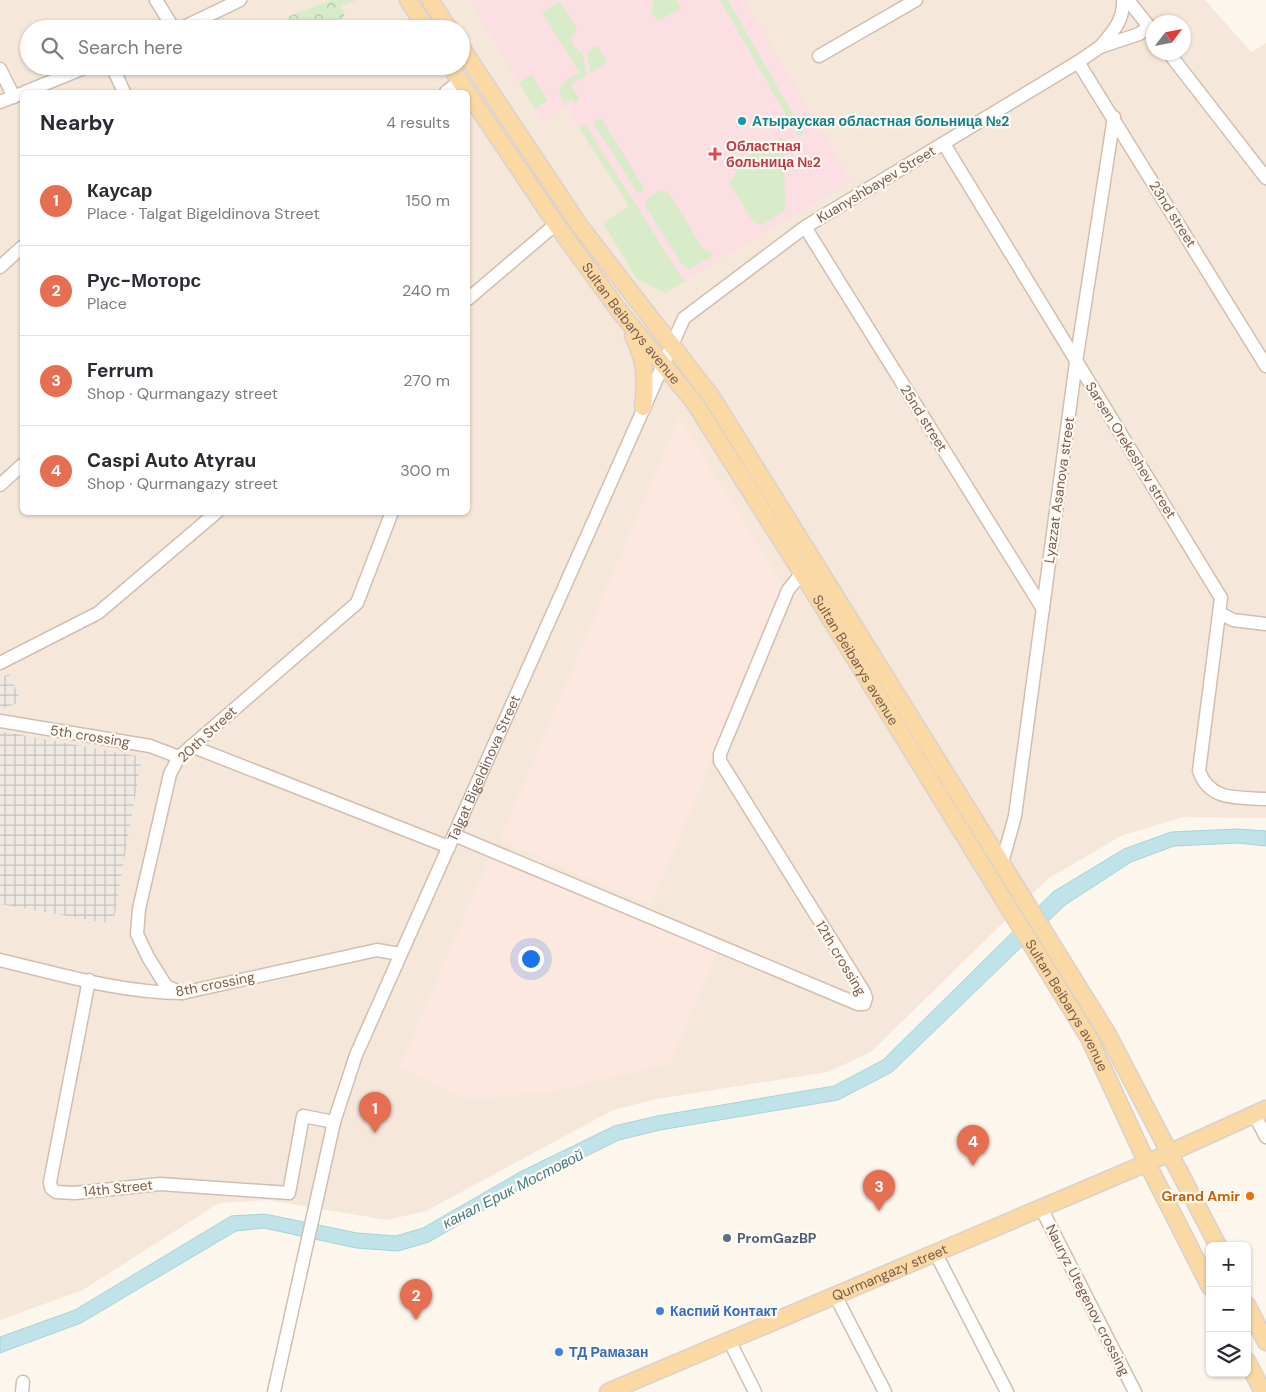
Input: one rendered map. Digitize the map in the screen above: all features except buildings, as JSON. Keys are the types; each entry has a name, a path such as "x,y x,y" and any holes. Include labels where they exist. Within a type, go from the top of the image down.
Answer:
{"main road":[{"path":"408,0 421,20"},
{"path":"430,0 443,20"},
{"name":"Sultan Beibarys avenue","path":"470,60 580,225 711,396 1107,1033 1171,1152 1216,1242"},
{"name":"Sultan Beibarys avenue","path":"456,75 467,90"},
{"name":"Sultan Beibarys avenue","path":"470,95 556,224 620,312 694,402 802,573 1089,1038 1147,1163 1206,1279"},
{"path":"620,312 637,344 644,363 646,379 643,407"},
{"path":"1171,1152 1260,1112"},
{"path":"1154,1122 1173,1138 1181,1141 1197,1140"},
{"path":"1118,1175 1131,1157 1131,1128"},
{"path":"1181,1172 1183,1155 1197,1140"},
{"name":"Qurmangazy street","path":"613,1391 1171,1152"},
{"path":"1118,1175 1141,1174 1150,1178 1161,1189"},
{"path":"1251,1312 1266,1342"},
{"path":"1251,1369 1263,1392"}],"street":[{"path":"156,0 168,20"},
{"path":"199,20 240,0"},
{"path":"819,56 916,0"},
{"name":"Kuanyshbayev Street","path":"671,344 684,318 805,227 944,144 1100,47 1116,28 1124,12 1123,0"},
{"path":"1128,0 1146,23"},
{"name":"Kuanyshbayev Street","path":"1100,47 1146,32"},
{"path":"1174,60 1266,178"},
{"name":"23nd street","path":"1078,62 1114,117 1266,366"},
{"path":"0,69 20,94 0,102"},
{"path":"30,90 67,75"},
{"path":"116,75 123,90"},
{"path":"448,90 460,80"},
{"name":"Lyazzat Asanova street","path":"1002,863 1015,816 1076,362 1114,117"},
{"name":"Sarsen Orekeshev street","path":"944,144 1221,598 1199,771 1203,782 1209,790 1225,796 1266,799"},
{"path":"470,297 556,224"},
{"name":"25nd street","path":"805,227 1042,609"},
{"path":"0,267 20,249"},
{"name":"Talgat Bigeldinova Street","path":"274,1392 334,1122 356,1055 671,344"},
{"path":"0,485 20,468"},
{"path":"0,663 98,613 213,515"},
{"name":"20th Street","path":"182,993 166,986 148,957 138,934 139,909 170,774 179,757 191,746 357,603 391,515"},
{"name":"12th crossing","path":"454,835 858,1004 864,1004 866,998 864,992 720,761 720,754 788,590 802,573"},
{"path":"1220,613 1233,620 1266,624"},
{"name":"5th crossing","path":"0,722 150,746 179,757"},
{"path":"191,746 449,847"},
{"name":"8th crossing","path":"0,960 158,993 182,993 377,950 400,954"},
{"name":"14th Street","path":"89,980 50,1182 51,1188 56,1192 75,1193 160,1184 289,1193 303,1116 334,1122"},
{"path":"1260,1112 1266,1137"},
{"name":"Nauryz Utegenov crossing","path":"1041,1208 1134,1392"},
{"path":"935,1252 1007,1392"},
{"path":"835,1295 885,1392"},
{"path":"729,1340 755,1392"}],"shaded area":[{"path":"0,0 1205,0 1251,52 1266,43 1266,818 1184,817 1123,835 1049,878 871,1052 828,1072 657,1099 613,1110 426,1211 387,1220 267,1200 219,1203 83,1290 0,1320"},
{"name":"Областная больница №2","path":"469,0 745,0 851,181 665,293 637,279 603,223 629,206 566,107 542,122"},
{"path":"679,418 784,587 651,905 500,840"},
{"path":"9,674 21,701 0,710 0,678"},
{"path":"0,731 142,757 113,924 0,904"},
{"path":"490,857 719,948 670,1063 556,1091 468,1100 400,1067"}],"green space":[{"path":"331,0 357,0 341,6 345,17 336,20 288,20 287,17"},
{"path":"654,0 676,0 681,8 658,21 650,13"},
{"path":"720,0 728,0 804,133 798,136"},
{"path":"560,1 577,29 572,36 572,41 575,48 582,52 587,75 571,85 580,100 575,103 572,99 564,103 559,90 563,83 579,72 542,12"},
{"path":"598,45 607,62 590,73 587,52"},
{"path":"532,75 548,101 535,109 519,83"},
{"path":"602,119 644,188 641,192 637,192 594,124 597,120"},
{"path":"586,126 682,278 687,280 665,293 637,279 603,223 629,206 579,127"},
{"path":"781,137 789,142 784,145 785,210 762,225 753,222 729,181 735,176 737,162"},
{"path":"660,190 668,192 702,247 714,255 690,269 684,267 645,206 646,199"}],"water":[{"name":"канал Ерик Мостовой","path":"1238,829 1266,831 1266,846 1238,843 1174,846 1131,862 1065,905 892,1072 838,1100 660,1130 619,1140 527,1185 429,1242 398,1251 356,1248 264,1228 236,1231 81,1323 0,1353 0,1337 75,1310 231,1216 265,1214 357,1233 396,1236 423,1228 520,1172 614,1126 657,1116 834,1086 883,1060 1053,892 1124,849 1171,832"}],"place":[{"name":"Атырауская областная больница №2","path":"742,121"},
{"name":"Областная больница №2","path":"715,154"},
{"name":"Каусар","path":"375,1133"},
{"name":"Caspi Auto Atyrau","path":"973,1166"},
{"name":"Grand Amir","path":"1250,1196"},
{"name":"Ferrum","path":"879,1211"},
{"name":"PromGazBP","path":"727,1238"},
{"name":"Каспий Контакт","path":"660,1311"},
{"name":"Рус-Моторс","path":"416,1320"},
{"name":"ТД Рамазан","path":"559,1352"}]}
